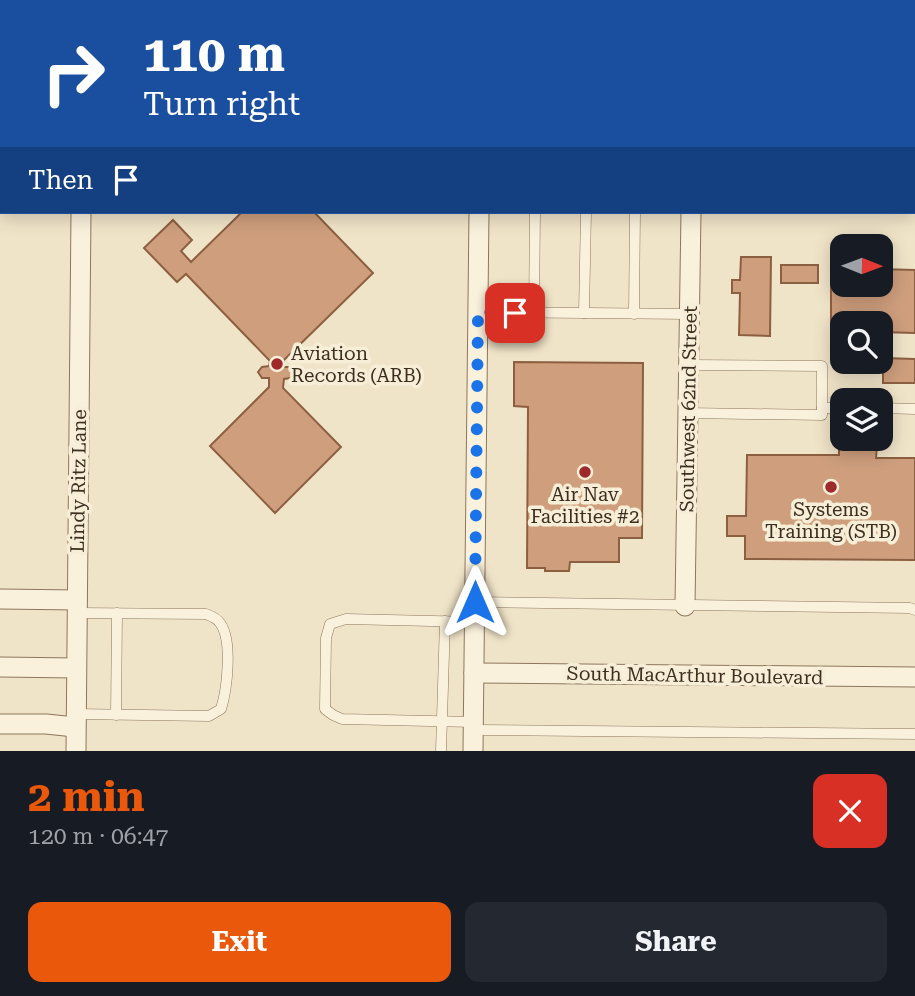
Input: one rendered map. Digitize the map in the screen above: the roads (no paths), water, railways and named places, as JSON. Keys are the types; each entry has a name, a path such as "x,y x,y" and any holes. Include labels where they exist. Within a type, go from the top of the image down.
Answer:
{"street":[{"name":"Lindy Ritz Lane","path":"76,751 81,214"},
{"path":"473,751 479,214"},
{"name":"Southwest 62nd Street","path":"685,606 691,214"},
{"path":"0,599 76,606"},
{"path":"0,667 76,668"},
{"name":"South MacArthur Boulevard","path":"474,673 915,677"},
{"path":"0,724 75,721"}],"lane":[{"path":"534,313 535,214"},
{"path":"584,313 586,214"},
{"path":"634,314 635,214"},
{"path":"478,312 690,314"},
{"path":"688,365 822,366 822,415 688,413"},
{"path":"822,408 830,408"},
{"path":"893,408 915,409"},
{"path":"75,721 116,715 209,716 221,709 226,692 226,635 219,621 206,614 117,613 76,606"},
{"path":"913,609 685,606 475,612 445,621 346,619 330,624 326,638 326,709 342,719 444,721 474,726 915,734"},
{"path":"116,715 117,613"},
{"path":"442,751 445,621"}],"place":[{"name":"Aviation Records (ARB)","path":"277,364"},
{"name":"Air Nav Facilities #2","path":"585,472"},
{"name":"Systems Training (STB)","path":"831,487"}]}
